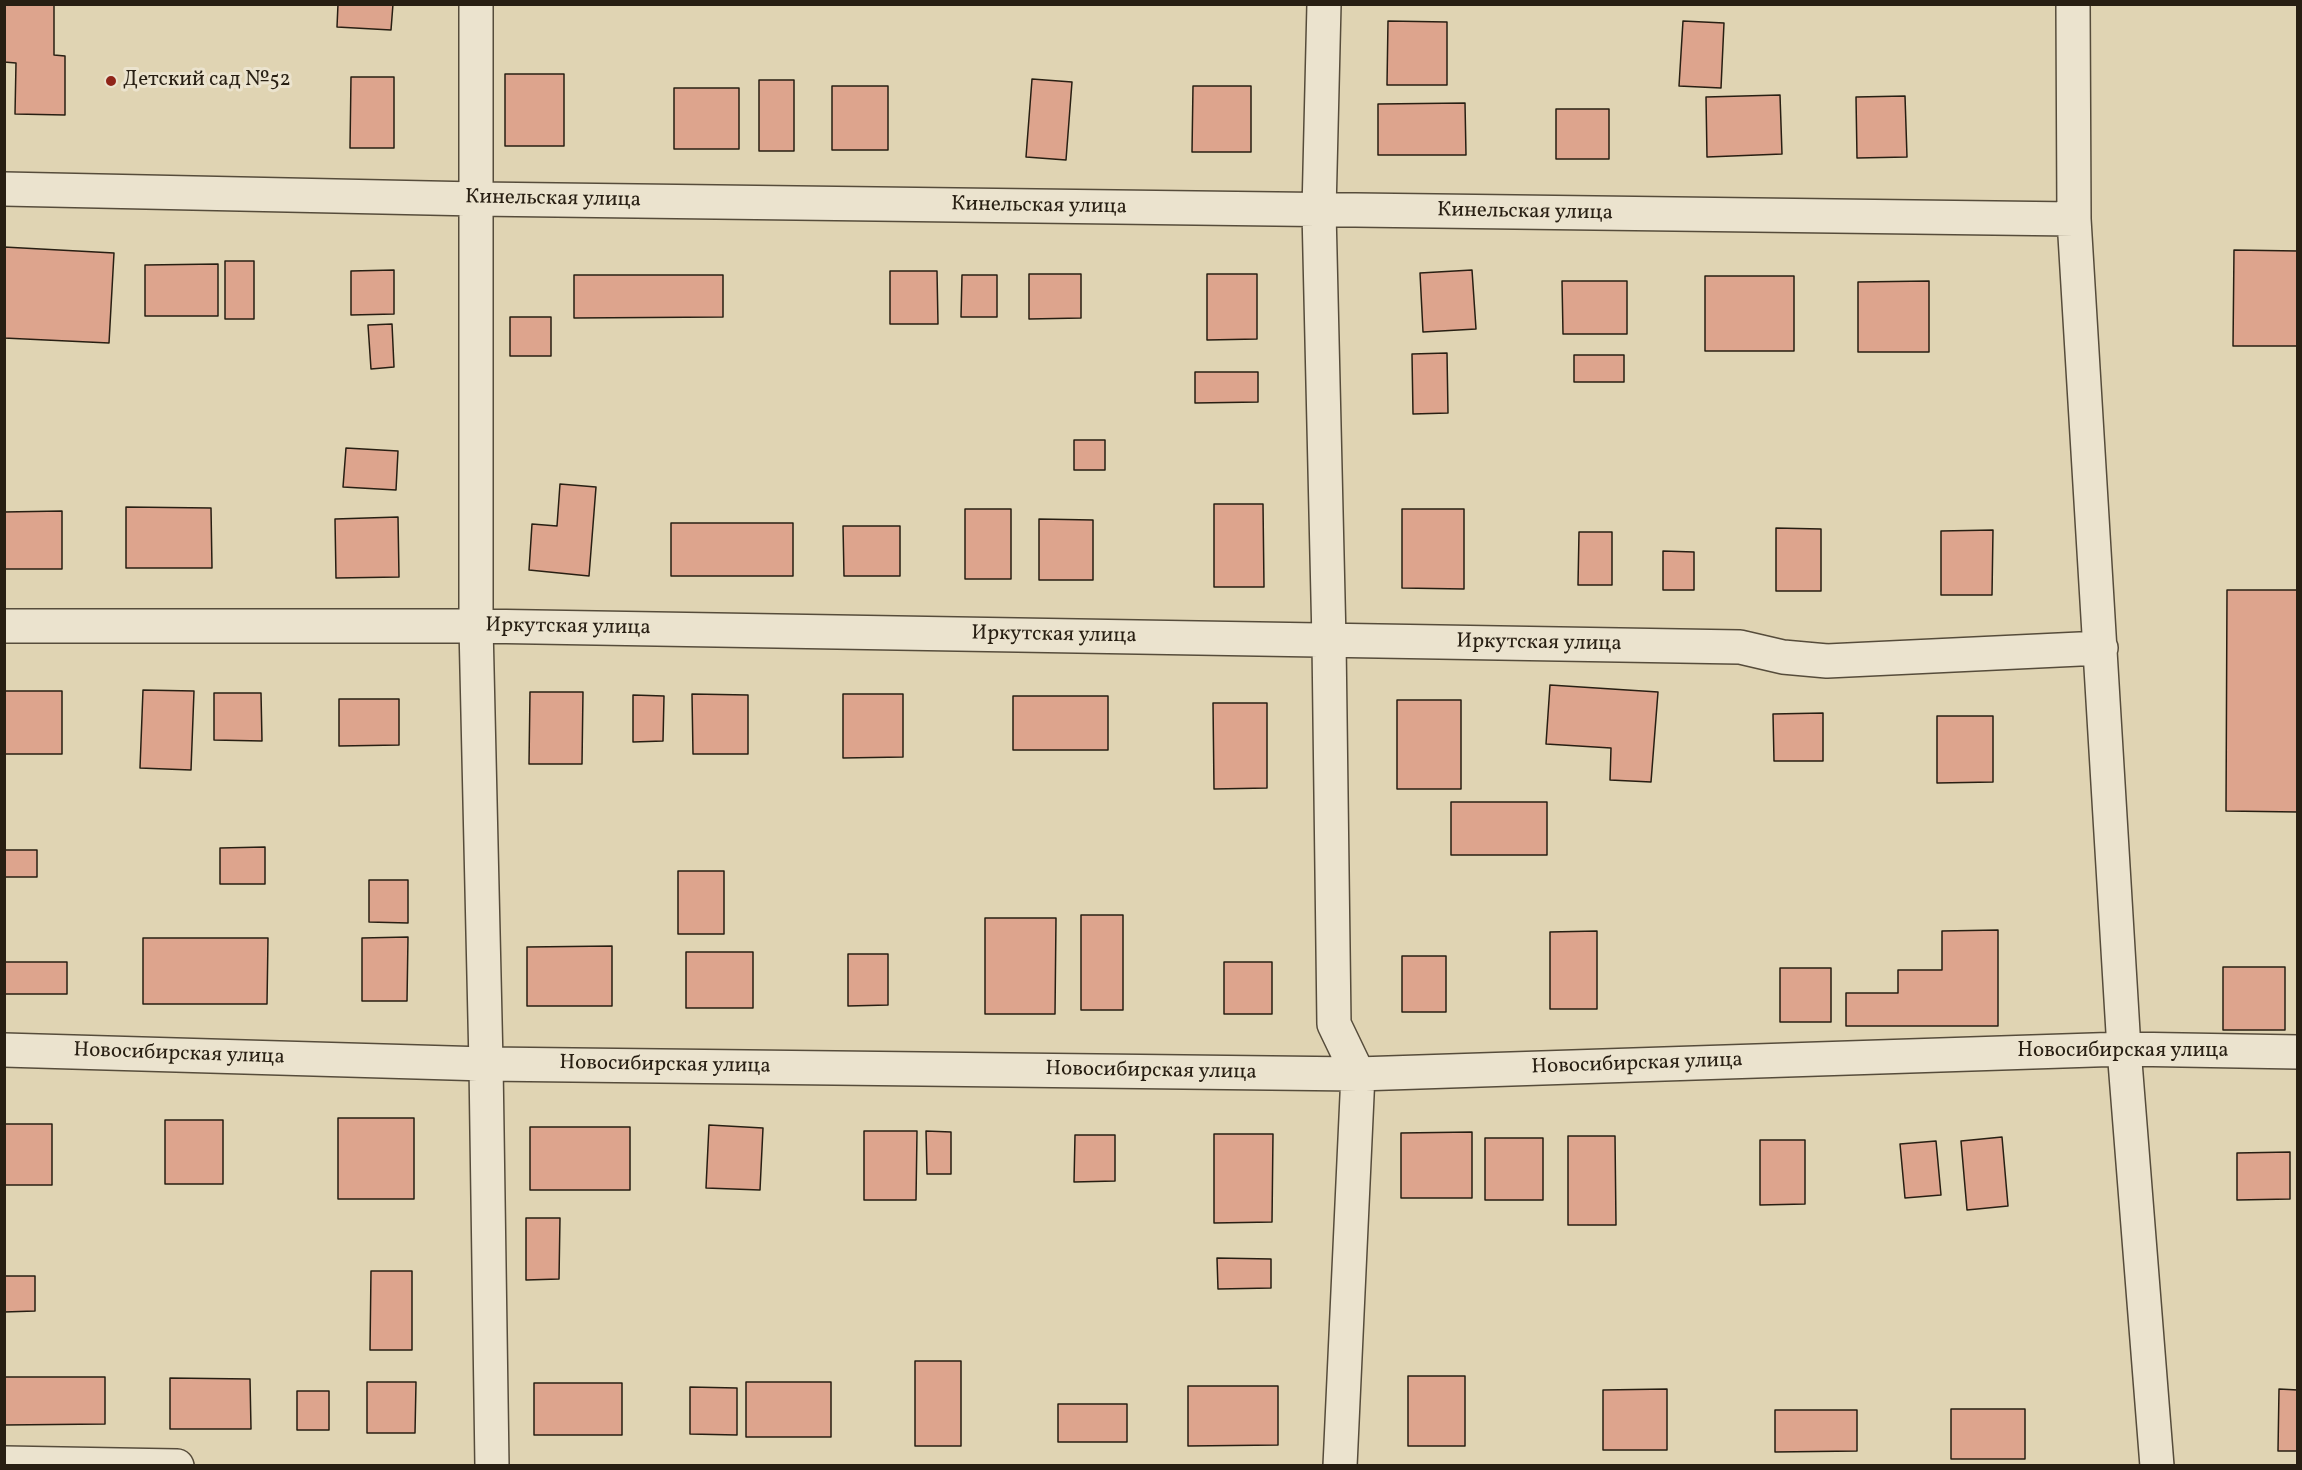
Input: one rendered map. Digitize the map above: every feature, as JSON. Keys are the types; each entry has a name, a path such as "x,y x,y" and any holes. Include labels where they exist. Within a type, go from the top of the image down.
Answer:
{"street":[{"path":"476,4 476,626 492,1466"},
{"path":"1324,4 1319,211 1329,641 1334,1023 1358,1074 1340,1466"},
{"path":"2073,4 2074,219 2124,1049 2157,1466"},
{"name":"Кинельская улица","path":"4,189 477,199 2074,219"},
{"name":"Иркутская улица","path":"4,626 476,626 1740,647 1783,657 1827,661 2101,648"},
{"name":"Новосибирская улица","path":"4,1050 486,1064 1358,1074 2124,1049 2298,1052"},
{"path":"4,1463 177,1466"}],"building":[{"path":"4,4 54,4 54,55 65,56 65,115 15,114 16,63 4,62"},
{"path":"338,4 393,4 391,30 337,27"},
{"path":"1388,21 1447,22 1447,85 1387,85"},
{"path":"1683,21 1724,23 1721,88 1679,86"},
{"path":"505,74 564,74 564,146 505,146"},
{"path":"351,77 394,77 394,148 350,148"},
{"path":"1032,79 1072,82 1066,160 1026,157"},
{"path":"759,80 794,80 794,151 759,151"},
{"path":"832,86 888,86 888,150 832,150"},
{"path":"1193,86 1251,86 1251,152 1192,152"},
{"path":"674,88 739,88 739,149 674,149"},
{"path":"1780,95 1782,154 1707,157 1706,97"},
{"path":"1905,96 1907,157 1857,158 1856,97"},
{"path":"1465,103 1466,155 1378,155 1378,104"},
{"path":"1556,109 1609,109 1609,159 1556,159"},
{"path":"4,247 114,253 109,343 4,338"},
{"path":"2234,250 2298,251 2298,346 2233,346"},
{"path":"225,261 254,261 254,319 225,319"},
{"path":"218,264 218,316 145,316 145,265"},
{"path":"394,270 394,314 351,315 351,271"},
{"path":"1472,270 1476,329 1423,332 1420,273"},
{"path":"890,271 937,271 938,324 890,324"},
{"path":"1029,274 1081,274 1081,318 1029,319"},
{"path":"1207,274 1257,274 1257,339 1207,340"},
{"path":"574,275 723,275 723,317 574,318"},
{"path":"962,275 997,275 997,317 961,317"},
{"path":"1705,276 1794,276 1794,351 1705,351"},
{"path":"1562,281 1627,281 1627,334 1563,334"},
{"path":"1929,281 1929,352 1858,352 1858,282"},
{"path":"510,317 551,317 551,356 510,356"},
{"path":"392,324 394,367 371,369 368,325"},
{"path":"1447,353 1448,413 1413,414 1412,354"},
{"path":"1574,355 1624,355 1624,382 1574,382"},
{"path":"1195,372 1258,372 1258,402 1195,403"},
{"path":"1074,440 1105,440 1105,470 1074,470"},
{"path":"346,448 398,451 396,490 343,487"},
{"path":"560,484 596,487 589,576 529,570 532,524 557,526"},
{"path":"1214,504 1263,504 1264,587 1214,587"},
{"path":"126,507 211,508 212,568 126,568"},
{"path":"965,509 1011,509 1011,579 965,579"},
{"path":"1402,509 1464,509 1464,589 1402,588"},
{"path":"62,511 62,569 4,569 4,512"},
{"path":"398,517 399,577 336,578 335,519"},
{"path":"1039,519 1093,520 1093,580 1039,580"},
{"path":"671,523 793,523 793,576 671,576"},
{"path":"843,526 900,526 900,576 844,576"},
{"path":"1776,528 1821,529 1821,591 1776,591"},
{"path":"1993,530 1992,595 1941,595 1941,531"},
{"path":"1579,532 1612,532 1612,585 1578,585"},
{"path":"1663,551 1694,552 1694,590 1663,590"},
{"path":"2227,590 2298,590 2298,812 2226,811"},
{"path":"1550,685 1658,692 1651,782 1610,780 1611,748 1546,744"},
{"path":"143,690 194,691 191,770 140,768"},
{"path":"4,691 62,691 62,754 4,754"},
{"path":"530,692 583,692 582,764 529,764"},
{"path":"214,693 261,693 262,741 214,740"},
{"path":"692,694 748,695 748,754 693,754"},
{"path":"843,694 903,694 903,757 843,758"},
{"path":"633,695 664,696 663,741 633,742"},
{"path":"1013,696 1108,696 1108,750 1013,750"},
{"path":"339,699 399,699 399,745 339,746"},
{"path":"1397,700 1461,700 1461,789 1397,789"},
{"path":"1213,703 1267,703 1267,788 1214,789"},
{"path":"1823,713 1823,761 1774,761 1773,714"},
{"path":"1937,716 1993,716 1993,782 1937,783"},
{"path":"1451,802 1547,802 1547,855 1451,855"},
{"path":"265,847 265,884 220,884 220,848"},
{"path":"4,850 37,850 37,877 4,877"},
{"path":"678,871 724,871 724,934 678,934"},
{"path":"369,880 408,880 408,923 369,922"},
{"path":"1081,915 1123,915 1123,1010 1081,1010"},
{"path":"985,918 1056,918 1055,1014 985,1014"},
{"path":"1998,930 1998,1026 1846,1026 1846,993 1898,993 1898,970 1942,970 1942,931"},
{"path":"1597,931 1597,1009 1550,1009 1550,932"},
{"path":"408,937 407,1001 362,1001 362,938"},
{"path":"143,938 268,938 267,1004 143,1004"},
{"path":"612,946 612,1006 527,1006 527,947"},
{"path":"686,952 753,952 753,1008 686,1008"},
{"path":"848,954 888,954 888,1005 848,1006"},
{"path":"1402,956 1446,956 1446,1012 1402,1012"},
{"path":"4,962 67,962 67,994 4,994"},
{"path":"1224,962 1272,962 1272,1014 1224,1014"},
{"path":"2223,967 2285,967 2285,1030 2223,1030"},
{"path":"1780,968 1831,968 1831,1022 1780,1022"},
{"path":"338,1118 414,1118 414,1199 338,1199"},
{"path":"165,1120 223,1120 223,1184 165,1184"},
{"path":"4,1124 52,1124 52,1185 4,1185"},
{"path":"709,1125 763,1128 760,1190 706,1188"},
{"path":"530,1127 630,1127 630,1190 530,1190"},
{"path":"864,1131 917,1131 916,1200 864,1200"},
{"path":"926,1131 951,1132 951,1174 927,1174"},
{"path":"1472,1132 1472,1198 1401,1198 1401,1133"},
{"path":"1214,1134 1273,1134 1272,1222 1214,1223"},
{"path":"1075,1135 1115,1135 1115,1181 1074,1182"},
{"path":"1568,1136 1615,1136 1616,1225 1568,1225"},
{"path":"2002,1137 2008,1206 1967,1210 1961,1141"},
{"path":"1485,1138 1543,1138 1543,1200 1485,1200"},
{"path":"1760,1140 1805,1140 1805,1204 1760,1205"},
{"path":"1936,1141 1941,1195 1905,1198 1900,1144"},
{"path":"2290,1152 2290,1199 2237,1200 2237,1153"},
{"path":"526,1218 560,1218 559,1279 526,1280"},
{"path":"1217,1258 1271,1259 1271,1288 1218,1289"},
{"path":"371,1271 412,1271 412,1350 370,1350"},
{"path":"4,1276 35,1276 35,1311 4,1312"},
{"path":"915,1361 961,1361 961,1446 915,1446"},
{"path":"1408,1376 1465,1376 1465,1446 1408,1446"},
{"path":"4,1377 105,1377 105,1424 4,1425"},
{"path":"170,1378 250,1379 251,1429 170,1429"},
{"path":"367,1382 416,1382 415,1433 367,1433"},
{"path":"746,1382 831,1382 831,1437 746,1437"},
{"path":"534,1383 622,1383 622,1435 534,1435"},
{"path":"1188,1386 1278,1386 1278,1445 1188,1446"},
{"path":"690,1387 737,1388 737,1435 690,1434"},
{"path":"1667,1389 1667,1450 1603,1450 1603,1390"},
{"path":"2279,1389 2298,1390 2298,1451 2278,1451"},
{"path":"297,1391 329,1391 329,1430 297,1430"},
{"path":"1058,1404 1127,1404 1127,1442 1058,1442"},
{"path":"1951,1409 2025,1409 2025,1459 1951,1459"},
{"path":"1775,1410 1857,1410 1857,1451 1775,1452"}],"place":[{"name":"Детский сад №52","path":"111,81"}]}
